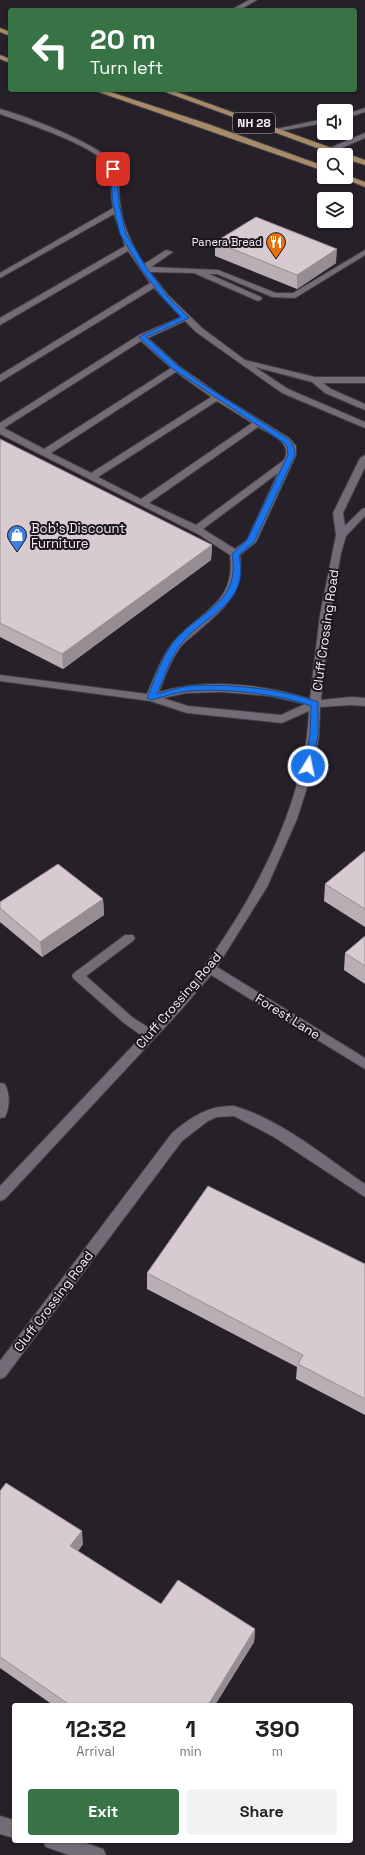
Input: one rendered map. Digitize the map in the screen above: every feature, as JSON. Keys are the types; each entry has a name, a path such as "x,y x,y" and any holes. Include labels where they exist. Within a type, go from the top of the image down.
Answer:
{"main road":[{"name":"NH 28","path":"103,92 205,126 317,167"},
{"name":"NH 28","path":"170,92 324,148"},
{"name":"NH 28","path":"353,158 365,163"},
{"path":"353,180 365,185"}],"street":[{"path":"238,8 254,0"},
{"path":"353,114 365,110"},
{"path":"0,111 79,142 102,155 113,169 117,209 123,234 129,247 155,284 186,318 209,339 242,360 269,382 285,391 365,425"},
{"path":"275,130 317,123"},
{"path":"334,148 365,135"},
{"path":"0,276 117,209"},
{"path":"0,322 129,247"},
{"path":"143,268 169,252"},
{"path":"143,268 161,271 218,272 275,295 295,296 365,252"},
{"path":"195,271 258,299"},
{"path":"0,379 155,284"},
{"path":"0,426 142,337 186,318"},
{"path":"142,337 176,368 217,397 286,440 291,446 291,455 251,542 235,554"},
{"path":"242,360 315,380 365,380"},
{"path":"45,453 176,368"},
{"path":"315,380 328,391 365,407"},
{"path":"92,477 217,397"},
{"path":"142,503 259,422"},
{"path":"0,430 142,503 197,529 219,542 235,554 237,578 231,592 222,605 178,642 151,698"},
{"name":"Cluff Crossing Road","path":"0,1195 150,1035 210,968 261,887 291,819 308,766 314,735 315,704 325,615 341,535 338,512 365,458"},
{"path":"197,529 288,461"},
{"path":"341,535 365,511"},
{"path":"0,678 151,698 187,708 282,719 315,704 351,701 365,702"},
{"path":"151,698 189,689 224,688 294,696 315,704"},
{"path":"129,938 78,976 128,1020 150,1035"},
{"name":"Forest Lane","path":"210,968 365,1064"},
{"path":"0,1088 3,1098 0,1113"},
{"name":"Cluff Crossing Road","path":"0,1372 177,1136 194,1122 215,1112 235,1111 253,1118 280,1134 365,1191"},
{"path":"0,1825 12,1828"},
{"path":"58,1843 97,1855"}],"building":[{"path":"256,217 337,249 297,275 215,242"},
{"path":"0,439 212,545 62,654 0,623"},
{"path":"365,851 365,909 325,884"},
{"path":"58,864 103,899 40,942 0,908 0,902"},
{"path":"365,936 365,966 345,953"},
{"path":"208,1186 365,1264 365,1399 298,1364 303,1355 147,1273"},
{"path":"6,1483 82,1531 70,1546 161,1604 178,1580 255,1629 209,1703 67,1703 0,1657 0,1491"}],"place":[{"name":"Panera Bread","path":"276,259"},
{"name":"Bob's Discount Furniture","path":"17,552"}],"route":[{"path":"113,169 116,204 123,234 129,247 166,298 186,318 161,327 142,337 176,368 217,397 286,440 291,446 292,450 251,542 235,554 237,578 231,592 222,605 178,642 151,698 189,689 224,688 294,696 315,704 314,735 308,766"}]}
